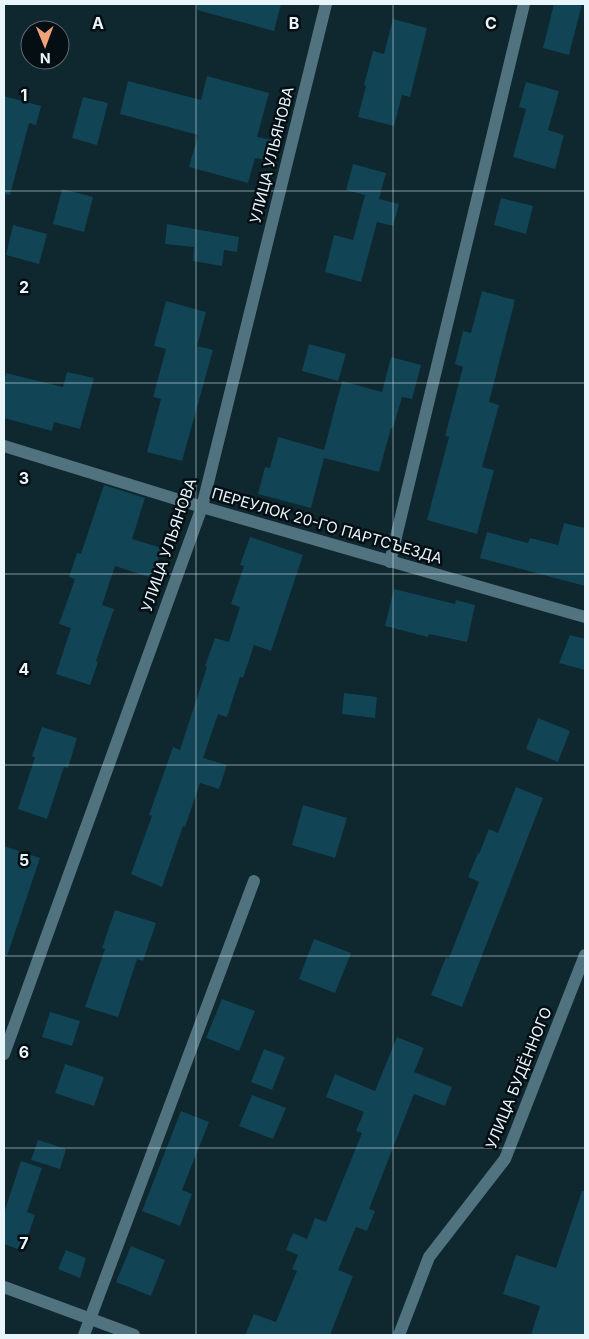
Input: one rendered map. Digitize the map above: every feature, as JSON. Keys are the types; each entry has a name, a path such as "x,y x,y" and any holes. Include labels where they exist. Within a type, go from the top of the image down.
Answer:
{"street":[{"name":"УЛИЦА УЛЬЯНОВА","path":"4,1054 202,507 326,4"},
{"path":"390,562 524,4"},
{"name":"ПЕРЕУЛОК 20-ГО ПАРТСЪЕЗДА","path":"4,446 202,507 585,617"},
{"path":"84,1335 254,881"},
{"name":"УЛИЦА БУДЁННОГО","path":"399,1335 429,1257 505,1159 585,955"},
{"path":"4,1287 134,1335"}],"building":[{"path":"197,4 281,4 274,31 197,10"},
{"path":"554,4 582,4 569,55 543,48"},
{"path":"393,19 427,28 410,97 402,95 394,126 358,117 373,51 384,54"},
{"path":"207,76 269,93 257,137 272,140 267,160 255,158 248,183 189,167 198,135 120,114 128,81 201,100"},
{"path":"526,82 559,91 548,130 564,135 555,169 513,157 526,109 519,107"},
{"path":"4,96 41,106 36,125 29,123 10,195 4,194"},
{"path":"83,97 108,103 97,145 72,138"},
{"path":"353,164 386,173 379,199 399,204 393,226 377,222 361,282 325,272 334,235 353,240 365,195 346,190"},
{"path":"62,189 93,197 84,232 53,224"},
{"path":"501,198 533,206 526,234 494,225"},
{"path":"167,224 239,237 237,252 224,250 222,266 193,261 194,247 165,244"},
{"path":"13,225 47,234 39,264 6,255"},
{"path":"482,291 515,300 489,402 499,405 482,467 494,470 477,534 427,520 449,437 445,436 463,367 455,364 463,331 471,333"},
{"path":"166,301 206,312 197,346 213,350 182,461 147,452 161,399 153,397 166,349 154,346"},
{"path":"309,344 346,354 338,381 302,371"},
{"path":"391,357 421,365 412,399 402,397 379,472 324,458 311,508 258,494 265,467 270,468 278,437 324,450 342,381 382,392"},
{"path":"67,372 94,378 80,429 54,422 52,431 4,418 4,383 6,373 63,387"},
{"path":"104,485 145,498 132,539 162,548 152,578 115,566 102,605 114,609 96,661 98,662 90,685 56,674 71,628 59,624 75,579 69,577 77,553 81,554"},
{"path":"564,523 585,528 585,586 480,558 487,532 528,543 530,538 558,545"},
{"path":"250,537 303,555 271,651 254,645 243,678 240,677 227,717 218,714 203,758 227,765 219,789 200,783 162,887 131,874 152,816 149,815 173,747 180,750 215,638 229,642 240,607 231,604 244,566 240,565"},
{"path":"394,589 455,604 456,600 475,605 467,642 429,634 428,637 385,626"},
{"path":"570,635 585,639 585,670 559,663"},
{"path":"344,693 377,697 375,718 342,714"},
{"path":"538,718 570,731 558,762 526,749"},
{"path":"42,727 77,738 68,768 64,767 47,819 18,809 35,757 32,756"},
{"path":"516,787 543,798 462,1007 431,995 446,957 449,958 479,882 468,877 489,829 498,833"},
{"path":"303,805 347,818 335,858 292,845"},
{"path":"4,846 40,858 7,956 4,956"},
{"path":"115,910 156,923 143,961 137,959 118,1017 85,1007 105,949 102,948"},
{"path":"314,939 351,953 335,993 299,979"},
{"path":"222,999 255,1011 239,1051 206,1038"},
{"path":"50,1012 80,1021 72,1046 42,1037"},
{"path":"397,1037 424,1048 414,1072 452,1087 445,1106 414,1094 369,1209 375,1211 367,1231 356,1227 338,1270 353,1276 330,1335 245,1335 254,1314 276,1322 297,1271 292,1269 298,1255 286,1250 293,1233 307,1239 315,1218 326,1222 362,1133 356,1131 364,1112 326,1097 335,1074 375,1091"},
{"path":"264,1049 285,1057 272,1090 251,1082"},
{"path":"65,1064 104,1077 94,1106 55,1093"},
{"path":"252,1095 286,1108 273,1139 239,1126"},
{"path":"181,1111 209,1122 182,1190 192,1194 180,1226 142,1211"},
{"path":"38,1140 66,1149 60,1169 31,1160"},
{"path":"21,1161 42,1168 27,1212 35,1215 23,1251 4,1244 4,1213"},
{"path":"582,1191 585,1191 585,1335 531,1335 540,1306 503,1294 516,1255 556,1268"},
{"path":"131,1246 165,1260 151,1296 116,1282"},
{"path":"66,1250 86,1258 80,1278 58,1269"}]}
